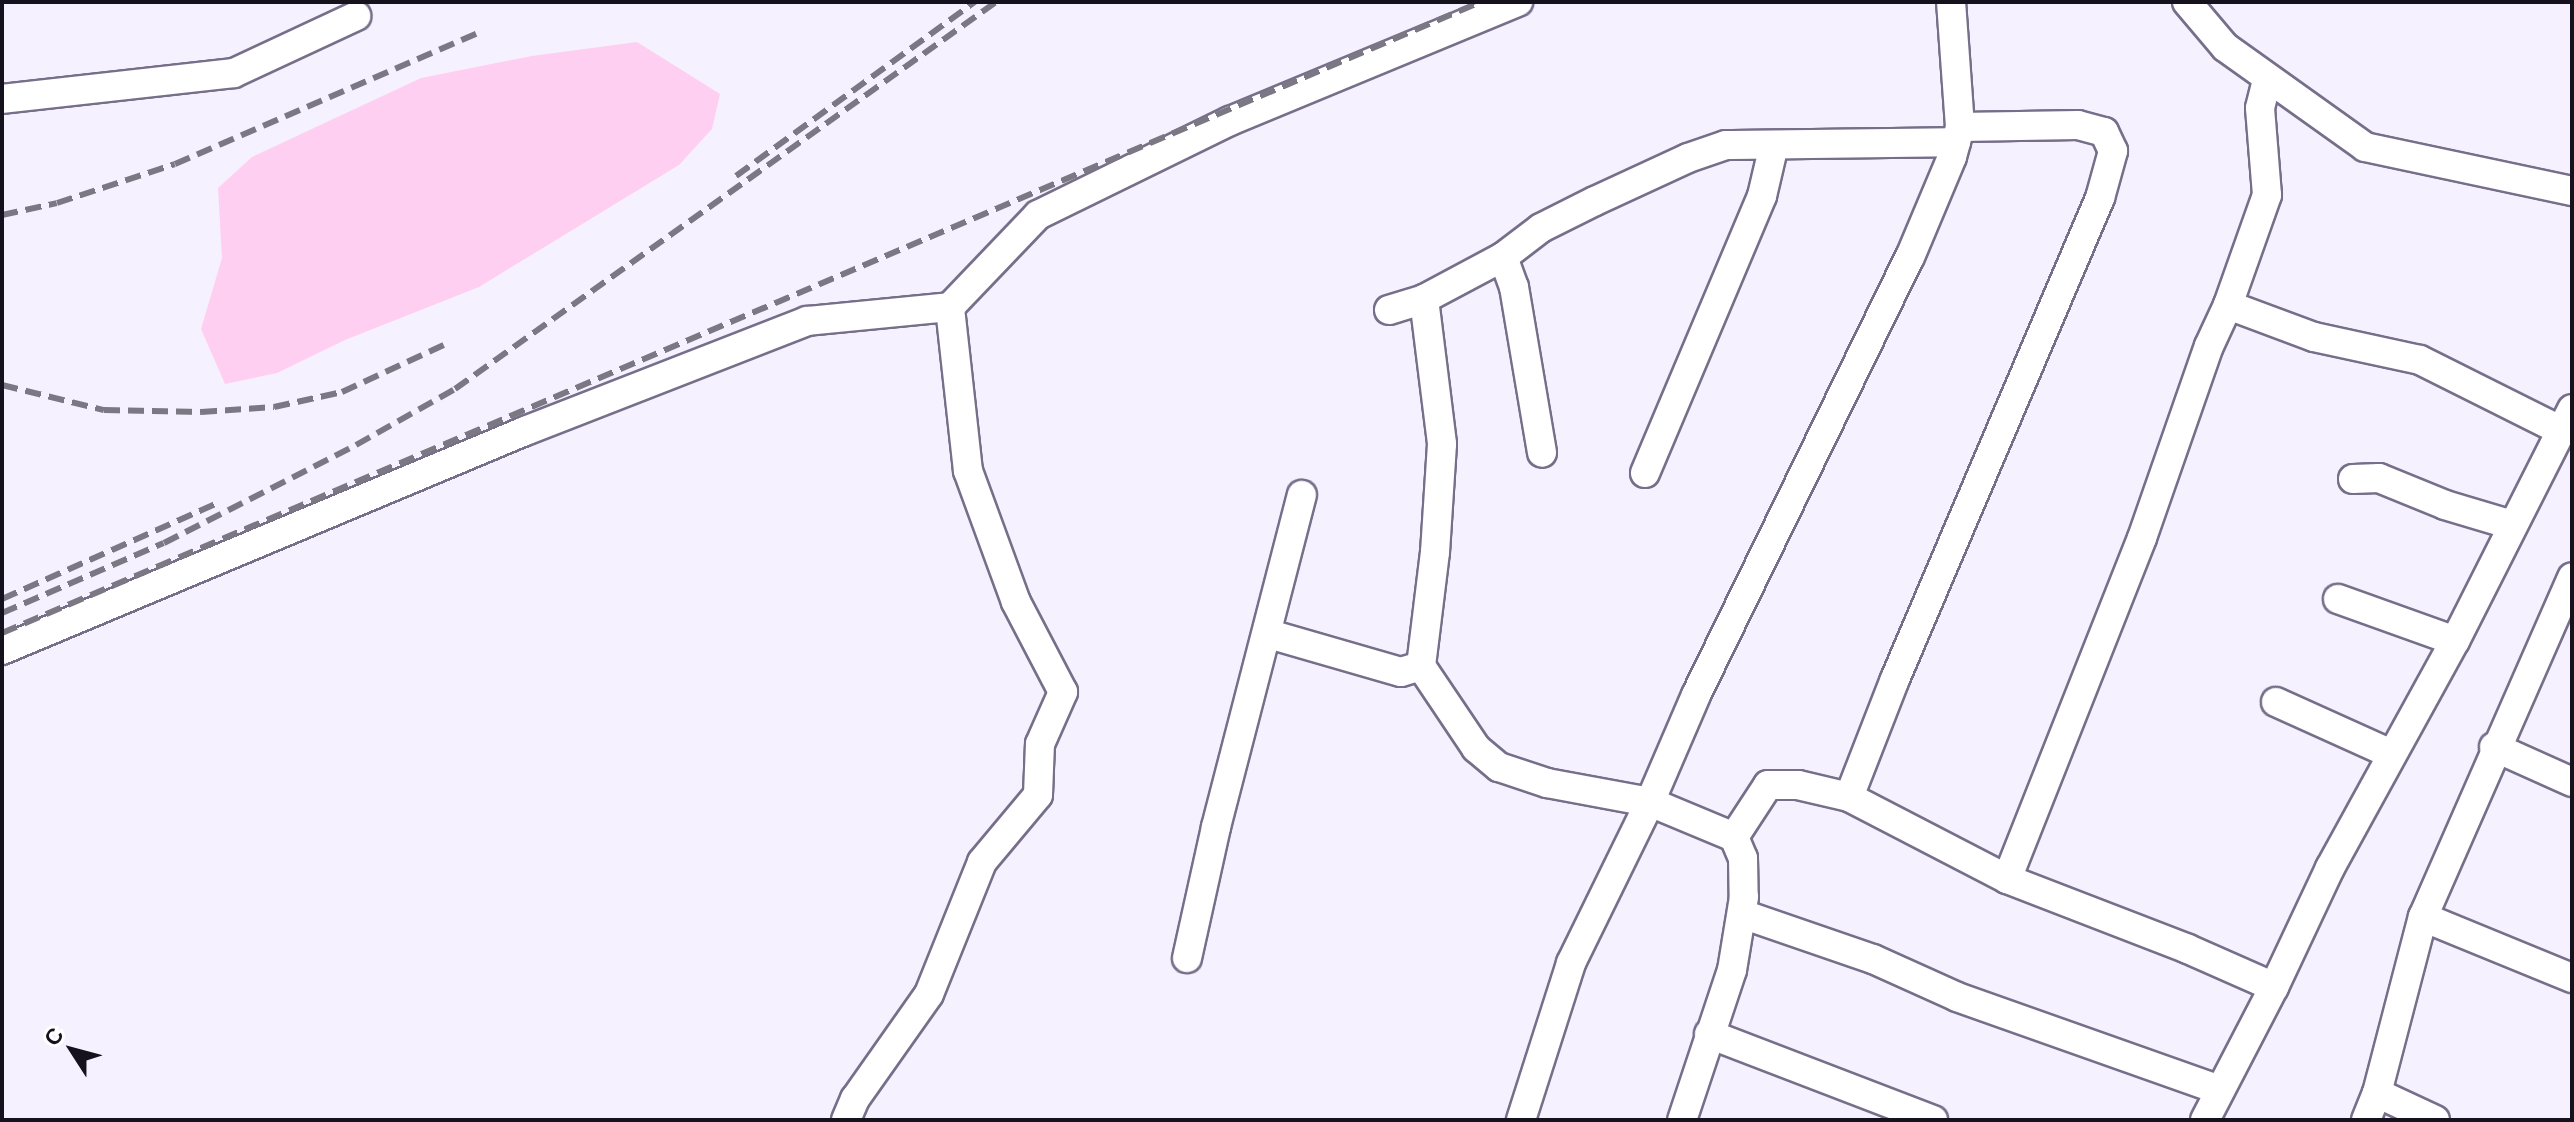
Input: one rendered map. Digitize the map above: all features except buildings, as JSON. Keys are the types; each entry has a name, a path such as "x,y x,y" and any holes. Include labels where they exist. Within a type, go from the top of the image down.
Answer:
{"street":[{"path":"2,650 525,431 807,321 950,307 1038,215 1230,121 1518,2"},
{"path":"1521,1120 1571,963 1650,802 1696,695 1910,257 1958,134 1951,2"},
{"path":"2187,2 2225,47 2365,147 2572,191"},
{"path":"2,99 234,73 356,16"},
{"path":"2007,879 2142,538 2209,346 2228,305 2267,195 2260,108 2267,79"},
{"path":"1389,310 1424,299 1503,257 1541,228 1688,158 1726,145 1774,145 2078,125 2104,132 2113,151 2100,198 1895,679 1849,797"},
{"path":"1645,473 1762,196 1774,145"},
{"path":"1503,257 1514,287 1542,453"},
{"path":"1424,299 1442,444 1435,552 1421,666 1476,748 1499,767 1547,783 1650,802 1734,837 1743,858 1742,914 1732,970 1682,1120"},
{"path":"2205,1120 2389,753 2455,641 2566,420 2420,360 2314,337 2228,305"},
{"path":"846,1120 855,1099 929,994 982,862 1038,795 1040,744 1063,692 1016,602 968,471 950,307"},
{"path":"2353,479 2379,478 2445,505 2512,525"},
{"path":"1187,958 1216,827 1269,634 1302,495"},
{"path":"2366,1120 2377,1093 2423,917 2494,747 2572,577"},
{"path":"2338,599 2455,641"},
{"path":"1269,634 1401,672 1421,666"},
{"path":"2276,702 2389,753"},
{"path":"2494,747 2572,782"},
{"path":"1734,837 1768,785 1798,785 1849,797 2007,879 2188,949 2274,987"},
{"path":"1742,914 1873,959 1957,997 2219,1090"},
{"path":"2423,917 2572,978"},
{"path":"1709,1034 1933,1120"},
{"path":"2377,1093 2435,1120"}],"shaded area":[{"path":"637,42 720,94 712,129 679,165 479,287 345,340 277,373 225,384 201,329 222,258 218,188 252,157 421,78 532,56"}],"railway":[{"path":"736,176 975,2"},
{"path":"2,613 164,543 356,445 455,389 996,2"},
{"path":"2,633 1481,2"},
{"path":"2,215 57,203 175,164 478,33"},
{"path":"2,385 104,410 201,412 274,407 342,392 446,344"},
{"path":"2,599 220,502"}]}
